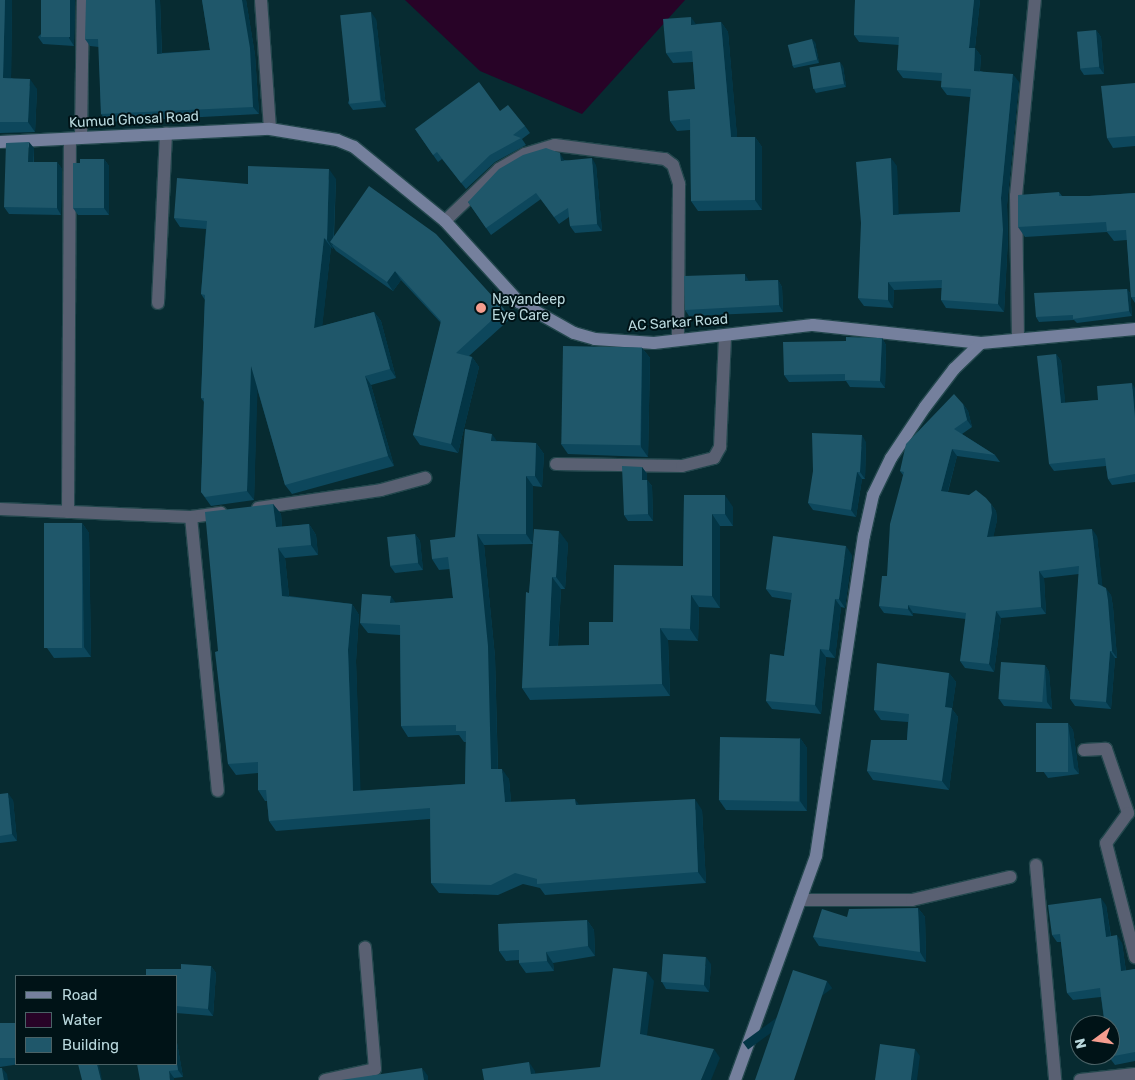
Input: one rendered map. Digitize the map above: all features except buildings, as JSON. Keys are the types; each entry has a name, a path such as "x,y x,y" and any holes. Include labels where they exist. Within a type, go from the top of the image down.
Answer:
{"street":[{"path":"68,512 75,138 84,0"},
{"path":"261,0 270,129"},
{"path":"1018,338 1016,196 1035,0"},
{"name":"Kumud Ghosal Road","path":"0,142 270,129"},
{"name":"AC Sarkar Road","path":"270,129 337,140 354,147 445,221 520,302 574,333 618,342 678,340 813,325 981,343 1018,338 1135,329"},
{"path":"158,303 166,133"},
{"path":"445,221 498,169 525,154 555,145 665,159 673,165 679,184 678,340"},
{"path":"556,464 682,466 714,458 720,447 725,335"},
{"path":"735,1080 816,856 864,536 873,495 887,465 925,406 954,369 981,343"},
{"path":"0,509 191,518 381,490 425,478"},
{"path":"191,518 218,791"},
{"path":"1084,750 1106,749 1128,813 1106,843 1135,957"},
{"path":"1036,865 1055,1080"},
{"path":"800,900 912,900 1010,876"},
{"path":"325,1080 377,1074 365,946"},
{"path":"1080,1080 1135,1074"}],"water":[{"path":"405,0 685,0 582,114 480,71"}],"place":[{"name":"Nayandeep Eye Care","path":"481,308"}]}
